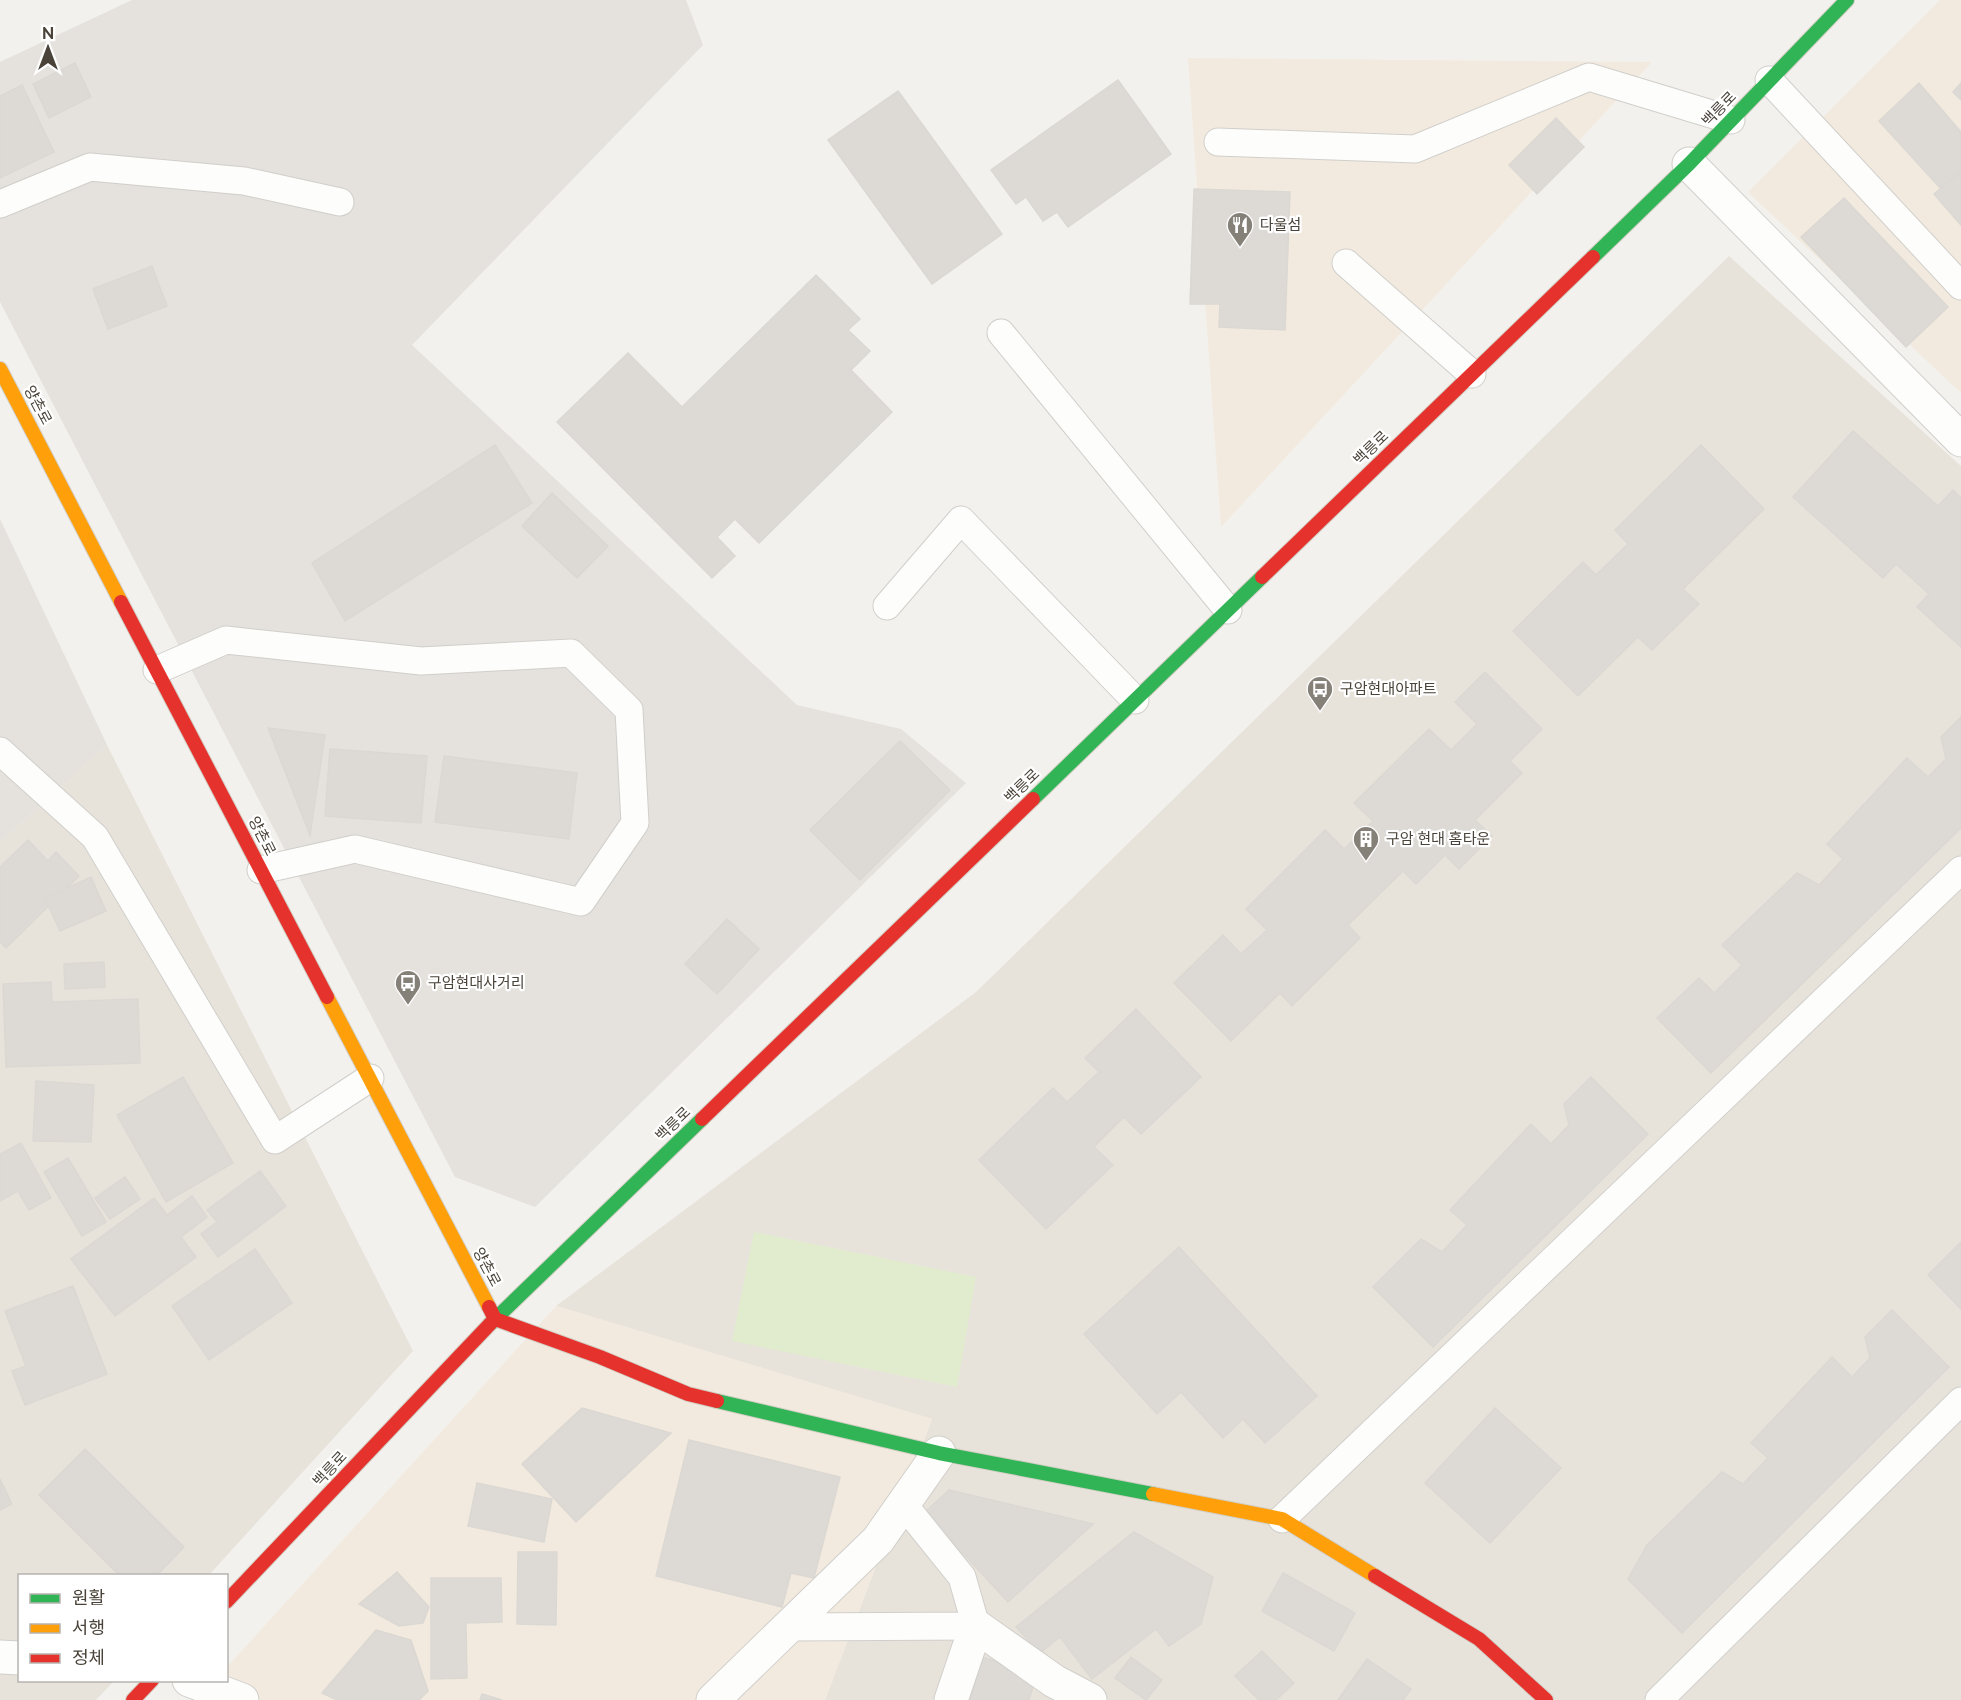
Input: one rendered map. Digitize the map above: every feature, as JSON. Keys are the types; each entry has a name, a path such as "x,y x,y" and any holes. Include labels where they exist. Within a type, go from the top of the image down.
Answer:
{"street":[{"name":"백릉로","path":"228,1600 495,1319 1689,164 1847,0"},
{"path":"1689,164 1961,440"},
{"name":"양촌로","path":"0,369 495,1319"},
{"path":"495,1319 600,1357 688,1394 939,1453 1282,1519 1479,1639 1546,1700"},
{"path":"713,1700 878,1540 939,1453"},
{"path":"951,1700 976,1626 1054,1681 1090,1700"},
{"path":"0,1657 18,1658"},
{"path":"133,1700 150,1682"},
{"path":"194,1682 242,1700"}],"lane":[{"path":"1218,142 1415,149 1590,77 1731,120"},
{"path":"1769,80 1961,286"},
{"path":"0,204 90,167 244,181 340,202"},
{"path":"1346,263 1472,374"},
{"path":"1001,333 1228,610"},
{"path":"886,606 961,520 1135,700"},
{"path":"157,670 226,640 421,662 571,653 630,710 634,824 581,902 356,849 261,870"},
{"path":"0,751 95,837 275,1140 370,1078"},
{"path":"1282,1519 1961,870"},
{"path":"1659,1700 1961,1401"},
{"path":"788,1627 976,1626 962,1577 903,1505"}],"shaded area":[{"path":"132,0 686,0 703,45 412,345 797,705 901,729 966,783 535,1207 455,1177 0,302 0,62"},
{"path":"1940,0 1961,0 1961,393 1748,192"},
{"path":"1188,58 1652,62 1221,527"},
{"path":"1729,256 1961,466 1961,1700 825,1700 932,1419 556,1306 976,992"},
{"path":"0,519 107,745 0,842"},
{"path":"107,745 413,1351 210,1574 18,1574 18,1682 113,1682 96,1700 0,1700 0,842"},
{"path":"556,1306 932,1419 825,1700 196,1700 223,1682 228,1682 228,1666"}],"green space":[{"path":"754,1232 976,1277 957,1387 732,1341"}],"building":[{"path":"75,63 91,97 49,118 33,84"},
{"path":"1118,80 1171,154 1068,227 1057,212 1043,221 1026,197 1016,204 991,170"},
{"path":"1919,83 1961,132 1961,171 1941,189 1879,121"},
{"path":"1961,83 1961,100 1953,92"},
{"path":"22,85 54,152 0,178 0,96"},
{"path":"898,91 1002,234 932,284 828,140"},
{"path":"1556,118 1584,147 1537,194 1509,165"},
{"path":"1961,171 1961,225 1934,194"},
{"name":"다울섬","path":"1194,189 1290,192 1285,330 1219,327 1220,304 1190,304"},
{"path":"1844,198 1948,307 1906,347 1801,237"},
{"path":"152,266 167,306 108,329 93,289"},
{"path":"816,275 860,319 848,330 870,351 851,370 892,412 759,543 735,519 717,537 735,556 712,578 557,422 628,353 682,407"},
{"path":"1853,431 1938,506 1953,490 1961,498 1961,647 1917,607 1929,594 1896,564 1883,578 1793,497"},
{"path":"495,445 532,503 345,621 312,563"},
{"path":"1701,445 1764,509 1683,589 1699,604 1652,650 1638,637 1578,696 1513,631 1583,562 1596,575 1628,544 1615,530"},
{"path":"552,493 608,546 577,578 522,526"},
{"name":"구암 현대 홈타운","path":"1485,672 1542,729 1510,761 1522,773 1475,820 1492,836 1459,869 1445,855 1416,884 1403,871 1348,925 1360,938 1292,1006 1280,993 1231,1041 1174,983 1223,935 1241,954 1267,930 1246,909 1325,830 1344,849 1373,821 1354,803 1429,729 1451,750 1477,724 1455,702"},
{"path":"1961,717 1961,828 1711,1073 1657,1018 1699,978 1714,993 1742,965 1722,945 1797,873 1819,885 1843,859 1827,844 1907,758 1928,777 1946,759 1941,737"},
{"path":"268,728 325,735 310,835"},
{"path":"900,741 950,790 860,880 810,830"},
{"path":"330,749 427,756 421,823 325,816"},
{"path":"444,756 577,773 569,839 435,822"},
{"path":"28,840 48,861 56,852 79,876 6,948 0,942 0,867"},
{"path":"91,877 106,911 60,931 45,898"},
{"path":"727,919 759,949 717,994 685,964"},
{"path":"104,962 105,987 65,989 64,964"},
{"path":"51,982 52,1002 138,999 140,1063 6,1067 3,984"},
{"path":"1136,1009 1201,1077 1141,1134 1124,1117 1094,1147 1113,1165 1046,1229 979,1160 1053,1088 1067,1102 1099,1072 1085,1058"},
{"path":"183,1077 233,1163 166,1202 117,1115"},
{"path":"1591,1077 1648,1134 1433,1347 1373,1287 1421,1239 1442,1252 1467,1225 1450,1210 1531,1124 1551,1144 1569,1125 1564,1104"},
{"path":"36,1081 94,1085 91,1142 33,1141"},
{"path":"21,1143 51,1198 29,1210 18,1191 0,1201 0,1154"},
{"path":"68,1158 106,1222 82,1236 44,1172"},
{"path":"260,1171 286,1206 218,1257 201,1234 217,1222 207,1210"},
{"path":"125,1177 140,1199 110,1219 95,1198"},
{"path":"192,1196 207,1217 181,1237 196,1257 115,1316 71,1259 154,1198 167,1215"},
{"path":"1961,1242 1961,1309 1928,1275"},
{"path":"1179,1247 1317,1396 1265,1443 1243,1419 1223,1438 1181,1392 1157,1414 1084,1334"},
{"path":"255,1249 292,1303 209,1360 172,1306"},
{"path":"73,1286 107,1374 25,1405 12,1371 26,1366 5,1311"},
{"path":"1892,1310 1949,1367 1682,1633 1628,1579 1647,1545 1722,1472 1743,1484 1768,1458 1751,1443 1832,1357 1852,1377 1870,1358 1865,1337"},
{"path":"582,1408 671,1433 576,1522 522,1464"},
{"path":"1495,1408 1561,1468 1490,1543 1425,1483"},
{"path":"689,1440 840,1477 814,1578 791,1573 782,1607 656,1576"},
{"path":"85,1449 184,1547 158,1574 118,1574 39,1495"},
{"path":"0,1479 12,1504 0,1510"},
{"path":"477,1483 552,1499 544,1542 468,1526"},
{"path":"949,1490 1093,1524 1008,1602 925,1512"},
{"path":"1134,1532 1213,1577 1201,1624 1169,1646 1156,1629 1092,1679 1060,1637 1040,1653 1016,1627"},
{"path":"518,1552 557,1552 556,1625 517,1624"},
{"path":"397,1572 429,1607 423,1623 399,1626 359,1604"},
{"path":"1283,1573 1355,1613 1334,1651 1262,1611"},
{"path":"431,1578 501,1578 502,1622 466,1623 467,1678 431,1679"},
{"path":"376,1630 411,1640 428,1691 419,1700 337,1700 322,1693"},
{"path":"1262,1651 1294,1683 1276,1700 1259,1700 1235,1676"},
{"path":"982,1657 1037,1673 1029,1700 970,1700"},
{"path":"1131,1657 1162,1680 1146,1700 1115,1678"},
{"path":"1367,1659 1411,1689 1403,1700 1338,1700"},
{"path":"482,1694 502,1700 480,1700"}],"traffic: fast":[{"path":"1593,257 1689,164 1847,0"},
{"path":"1033,799 1262,577"},
{"path":"490,1324 702,1119"},
{"path":"717,1401 939,1453 1153,1494"}],"traffic: slow":[{"path":"0,369 121,602"},
{"path":"327,997 489,1307"},
{"path":"1153,1494 1282,1519 1375,1576"}],"traffic: jam":[{"path":"1262,577 1593,257"},
{"path":"121,602 327,997"},
{"path":"702,1119 1033,799"},
{"path":"489,1307 495,1319 600,1357 688,1394 717,1401"},
{"path":"228,1600 490,1324"},
{"path":"1375,1576 1479,1639 1546,1700"},
{"path":"133,1700 150,1682"}],"place":[{"name":"다울섬","path":"1240,248"},
{"name":"구암현대아파트","path":"1320,712"},
{"name":"구암 현대 홈타운","path":"1366,862"},
{"name":"구암현대사거리","path":"408,1006"}]}
